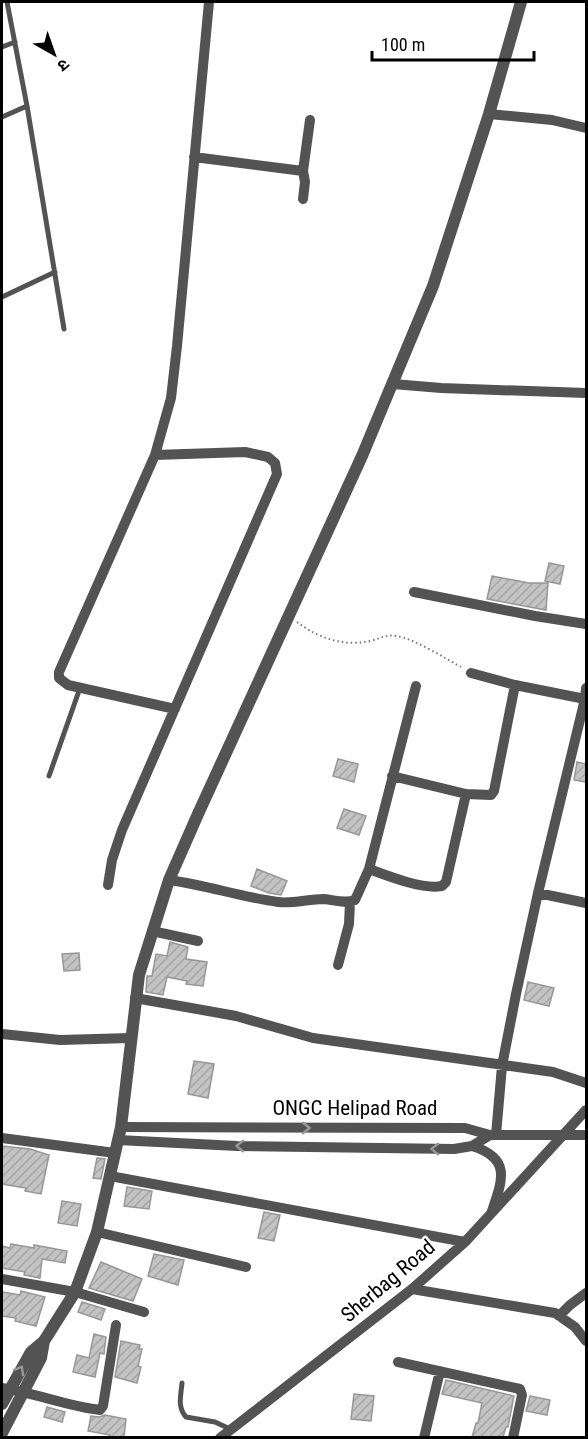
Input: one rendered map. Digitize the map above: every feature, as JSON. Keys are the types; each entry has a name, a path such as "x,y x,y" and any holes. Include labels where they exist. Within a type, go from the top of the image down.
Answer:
{"street":[{"path":"175,709 80,688 63,682 59,678 59,672 155,455 171,399 209,2"},
{"path":"2,1404 5,1389 31,1352 44,1341 75,1292 97,1232 110,1176 121,1127 139,975 169,880 290,617 434,286 489,114 521,2"},
{"path":"489,114 552,120 586,128"},
{"path":"303,199 305,182 303,171 310,120"},
{"path":"194,157 303,171"},
{"path":"393,384 586,393"},
{"path":"108,885 112,860 122,830 277,474 275,463 268,457 245,452 155,455"},
{"path":"414,592 586,624"},
{"path":"471,672 515,685 585,699"},
{"path":"392,776 466,794 491,795 494,791 515,685"},
{"path":"169,880 198,884 276,902 291,903 317,899 350,902 359,895 369,869 416,686"},
{"path":"118,1140 237,1146 454,1149 472,1146 493,1135 502,1066 538,893 586,688"},
{"path":"369,869 415,883 442,886 446,882 466,794"},
{"path":"538,893 586,903"},
{"path":"338,965 349,924 350,902"},
{"path":"152,931 198,941"},
{"path":"135,998 236,1016 313,1038 553,1072 586,1083"},
{"path":"2,1034 60,1040 131,1038"},
{"name":"Sherbag Road","path":"220,1437 412,1289 465,1242 586,1110"},
{"name":"ONGC Helipad Road","path":"121,1127 465,1128 493,1135 586,1136"},
{"path":"2,1138 115,1153"},
{"path":"472,1146 491,1154 499,1163 500,1178 492,1214"},
{"path":"110,1176 465,1242"},
{"path":"97,1232 246,1267"},
{"path":"2,1279 75,1292 144,1312"},
{"path":"412,1289 555,1313 574,1327 586,1341"},
{"path":"559,1316 586,1293"},
{"path":"5,1389 100,1410 116,1325"},
{"path":"2,1433 41,1358 44,1341"},
{"path":"398,1362 520,1389 522,1395 513,1437"},
{"path":"424,1437 440,1371"}],"lane":[{"path":"7,2 56,272 64,329"},
{"path":"2,47 15,42"},
{"path":"2,117 27,106"},
{"path":"2,297 56,272"},
{"path":"49,776 80,688"},
{"path":"182,1383 180,1403 186,1417 216,1422 230,1429"}],"path":[{"path":"290,617 310,633 328,640 355,643 372,641 385,635 399,636 471,672"}],"building":[{"path":"549,563 564,566 560,584 545,581"},
{"path":"492,576 529,583 548,583 546,610 487,599"},
{"path":"338,759 358,764 354,782 333,776"},
{"path":"577,762 586,764 586,782 574,780"},
{"path":"344,809 366,816 359,835 337,828"},
{"path":"257,869 287,881 281,895 251,886"},
{"path":"170,942 188,947 186,959 207,962 203,986 186,984 187,981 167,977 163,995 146,992 147,976 152,976 156,954 167,956"},
{"path":"79,953 80,970 64,971 62,954"},
{"path":"528,982 554,988 549,1006 524,1000"},
{"path":"194,1061 214,1064 208,1098 188,1094"},
{"path":"2,1146 30,1149 49,1155 41,1194 25,1191 26,1188 2,1184"},
{"path":"97,1158 105,1159 101,1179 93,1178"},
{"path":"127,1187 152,1191 149,1209 124,1206"},
{"path":"62,1201 81,1204 77,1226 58,1223"},
{"path":"264,1212 280,1215 274,1241 258,1238"},
{"path":"11,1244 34,1248 34,1245 67,1251 65,1263 42,1259 40,1278 24,1275 25,1272 2,1268 2,1246 10,1248"},
{"path":"154,1254 184,1260 178,1285 148,1276"},
{"path":"101,1262 142,1279 133,1301 89,1288"},
{"path":"21,1291 45,1297 36,1326 15,1321 16,1318 2,1316 2,1292 20,1295"},
{"path":"82,1302 105,1309 101,1320 78,1312"},
{"path":"94,1334 106,1337 104,1354 100,1353 95,1377 73,1372 77,1355 89,1358"},
{"path":"121,1341 140,1345 139,1349 142,1349 137,1383 115,1377"},
{"path":"446,1380 514,1396 508,1427 503,1437 472,1437 476,1423 478,1423 482,1403 442,1394"},
{"path":"354,1394 374,1396 371,1421 351,1419"},
{"path":"530,1396 550,1400 547,1415 526,1411"},
{"path":"47,1407 65,1412 62,1422 44,1417"},
{"path":"105,1415 126,1419 124,1437 109,1437 110,1435 88,1431 91,1416"}]}
